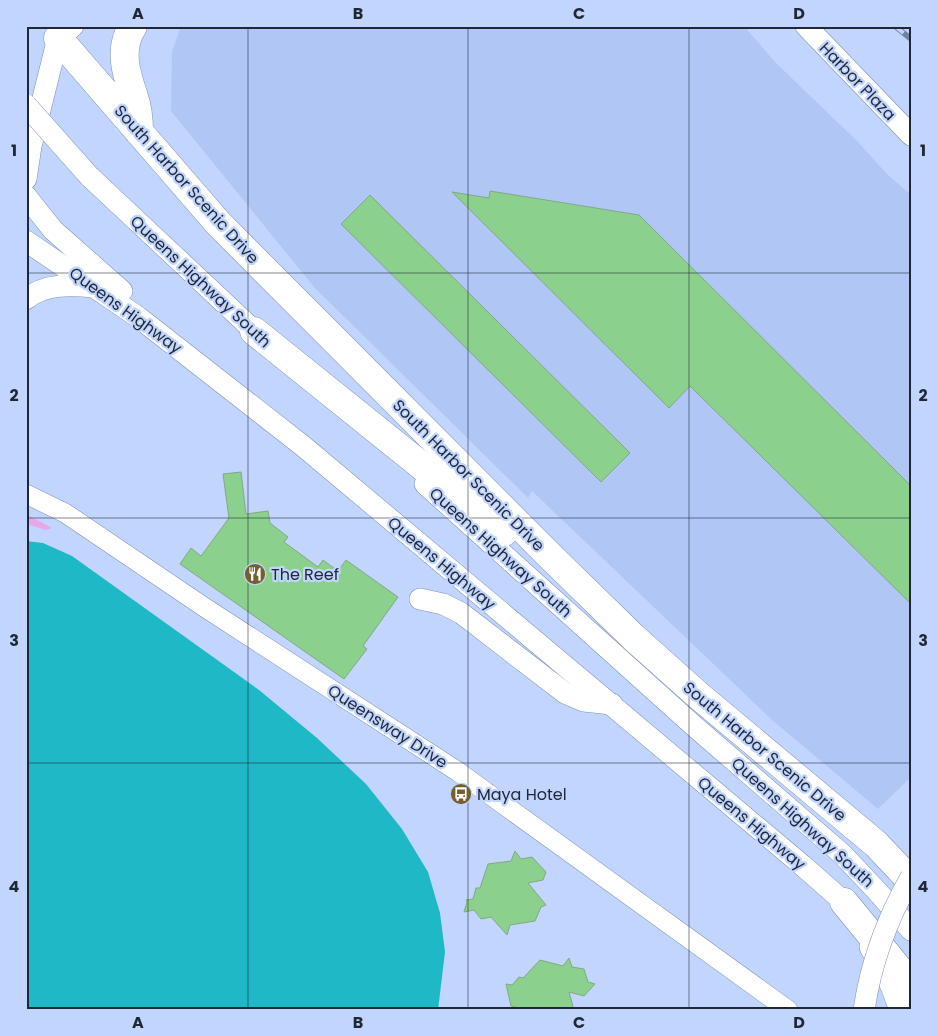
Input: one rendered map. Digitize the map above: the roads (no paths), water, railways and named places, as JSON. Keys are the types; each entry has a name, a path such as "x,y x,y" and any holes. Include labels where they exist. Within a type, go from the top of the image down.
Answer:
{"highway":[{"path":"133,26 129,32 124,60 125,71 138,111 139,132"},
{"name":"South Harbor Scenic Drive","path":"65,32 139,132 218,224 633,637 876,844 911,881"},
{"path":"254,331 633,637"},
{"path":"844,902 898,968 911,989"}],"main road":[{"name":"Harbor Plaza","path":"806,26 911,135"},
{"path":"26,179 28,145 65,32"},
{"name":"Queens Highway South","path":"26,105 89,176 254,331 687,719 842,854 877,890 911,930"},
{"path":"26,196 53,230 248,403"},
{"name":"Queens Highway","path":"26,241 96,287 248,403 612,704 844,902"},
{"path":"26,299 46,288 73,285 96,287"},
{"path":"420,598 443,604 461,613 566,693 584,701 612,704"},
{"path":"864,1010 872,968 884,928 911,876"},
{"path":"844,902 891,986 900,1010"}],"street":[{"name":"Queensway Drive","path":"26,494 65,513 204,607 457,770 788,1010"}],"railway":[{"path":"895,26 911,39"}],"place":[{"name":"The Reef","path":"255,574"},
{"name":"Maya Hotel","path":"461,794"}]}
